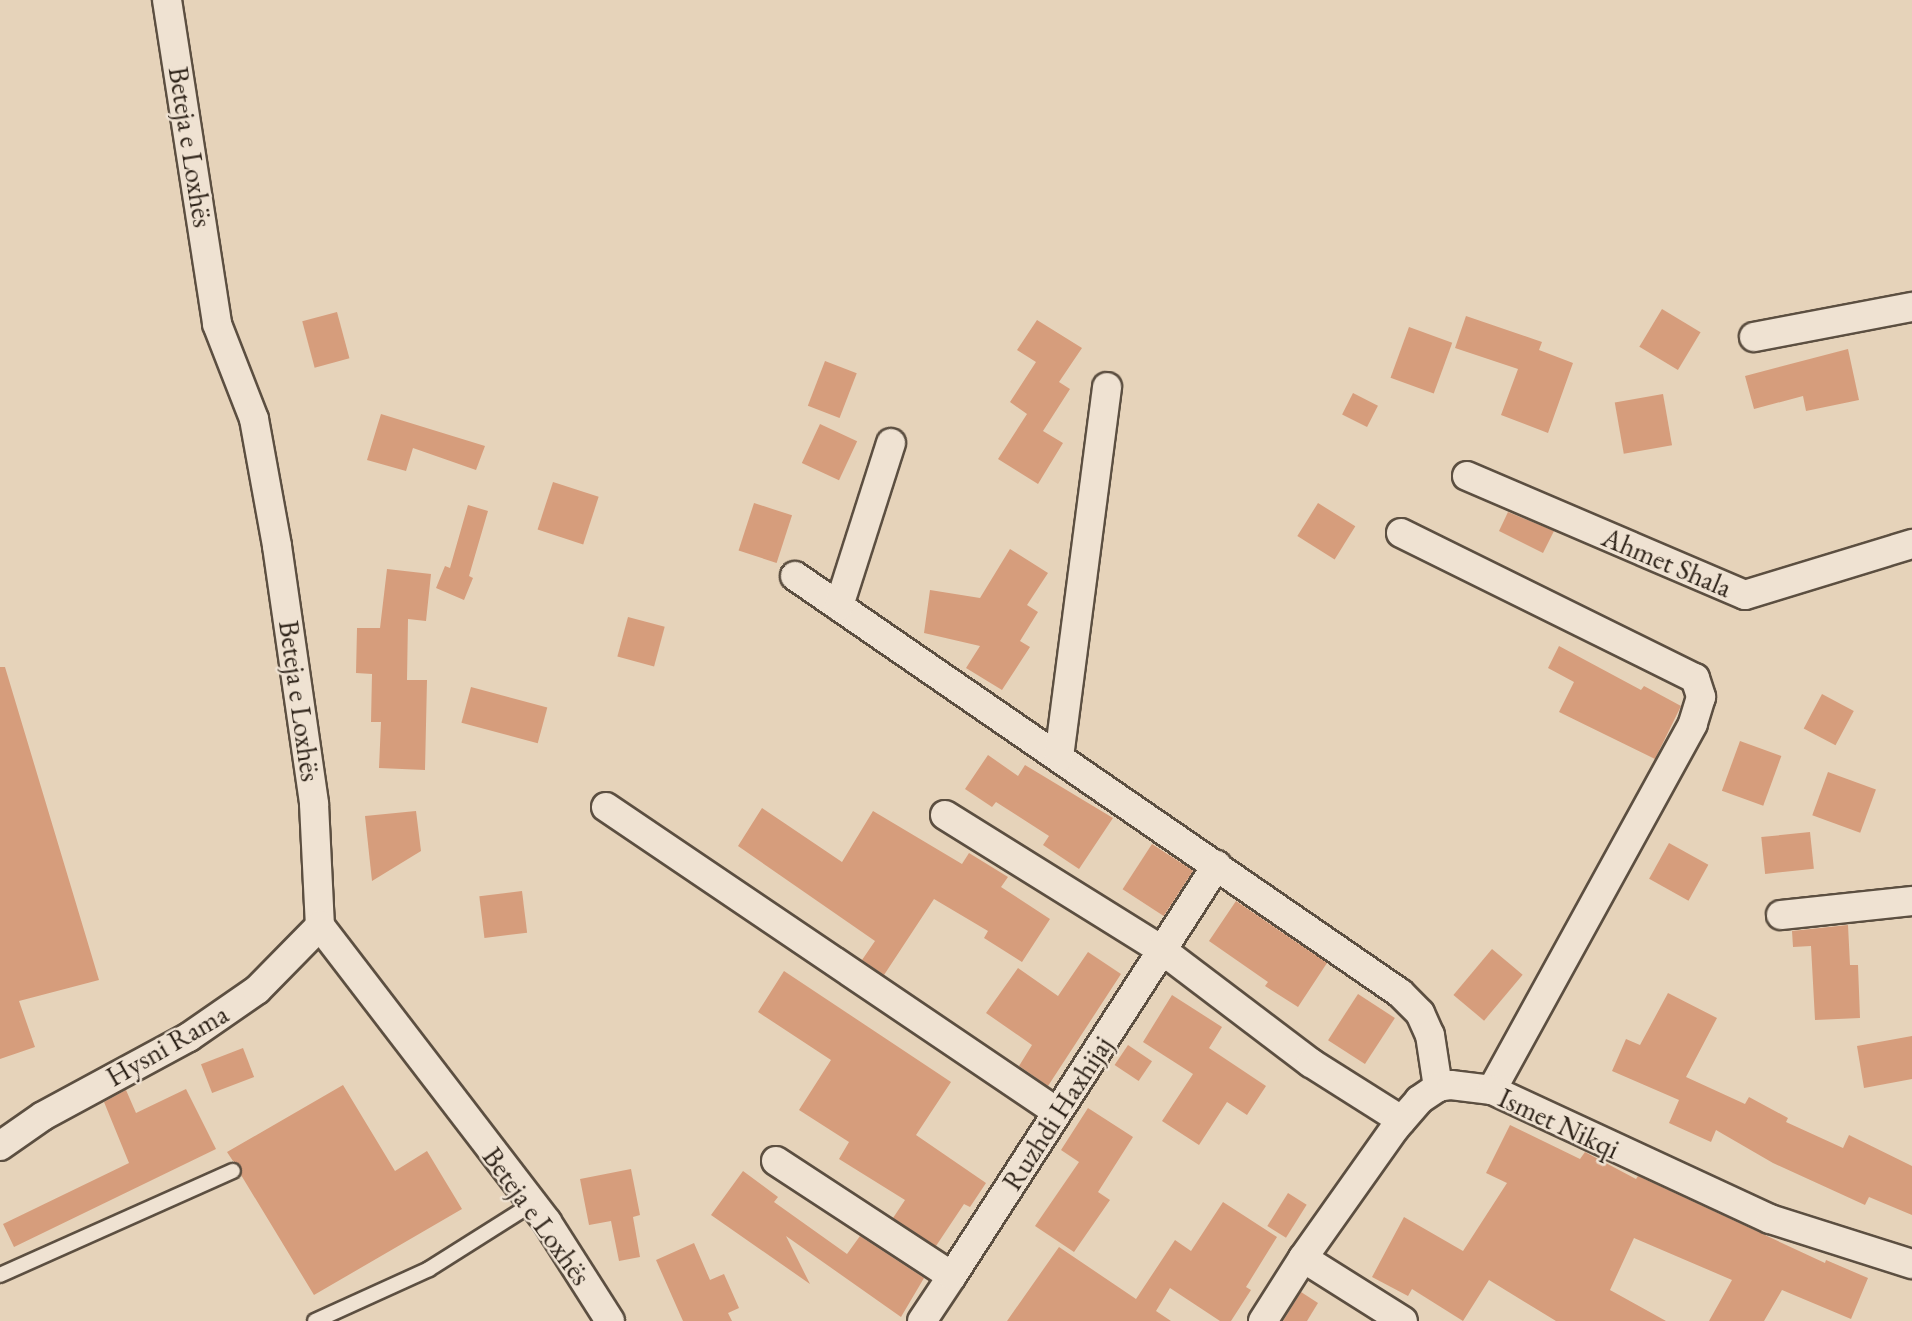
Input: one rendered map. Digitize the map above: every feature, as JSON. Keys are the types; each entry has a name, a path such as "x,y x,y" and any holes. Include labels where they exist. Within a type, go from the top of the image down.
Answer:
{"street":[{"name":"Beteja e Loxhës","path":"167,0 217,324 254,419 274,533 311,777 320,926 547,1222 610,1321"},
{"path":"1754,337 1912,307"},
{"path":"1059,757 1107,387"},
{"path":"839,606 891,443"},
{"name":"Ahmet Shala","path":"1467,476 1745,595 1912,544"},
{"path":"1401,533 1695,678 1701,697 1693,724 1492,1090"},
{"path":"795,576 1217,864 1400,993 1420,1013 1430,1035 1438,1087 1419,1100 1401,1120 1303,1258 1264,1321"},
{"path":"606,807 1057,1112"},
{"path":"945,815 1162,950 1311,1063 1401,1120"},
{"name":"Ruzhdi Haxhijaj","path":"922,1321 1217,864"},
{"path":"1781,915 1912,901"},
{"name":"Hysni Rama","path":"0,1146 43,1116 189,1037 257,990 320,926"},
{"name":"Ismet Nikqi","path":"1438,1087 1451,1085 1492,1090 1770,1219 1912,1264"},
{"path":"776,1161 951,1276"},
{"path":"1303,1258 1403,1321"}],"lane":[{"path":"0,1275 233,1171"},
{"path":"315,1321 429,1269 532,1205"}],"building":[{"path":"1662,309 1701,332 1678,370 1639,347"},
{"path":"337,312 349,358 315,368 302,321"},
{"path":"1466,316 1542,342 1539,350 1573,363 1548,433 1501,415 1518,369 1455,348"},
{"path":"1037,320 1082,348 1059,382 1070,389 1043,431 1063,443 1038,484 998,459 1027,414 1010,402 1036,362 1017,350"},
{"path":"1409,327 1452,343 1434,393 1391,378"},
{"path":"1848,349 1859,400 1806,411 1803,396 1754,409 1745,376"},
{"path":"825,361 857,373 840,418 808,406"},
{"path":"1353,393 1378,406 1367,427 1342,414"},
{"path":"1663,394 1672,445 1624,454 1615,403"},
{"path":"381,414 485,446 476,470 413,448 406,471 367,460"},
{"path":"820,424 857,441 839,480 802,463"},
{"path":"553,482 599,497 583,544 538,530"},
{"path":"754,503 792,515 777,563 739,551"},
{"path":"1318,503 1355,526 1335,559 1297,536"},
{"path":"468,505 488,511 469,576 473,578 464,600 436,588 445,566 450,568"},
{"path":"1508,512 1554,531 1543,553 1499,531"},
{"path":"1010,549 1048,573 1027,605 1038,612 1020,641 1030,647 1002,690 966,668 980,646 924,633 930,590 980,598"},
{"path":"387,569 431,574 426,621 408,619 407,680 427,680 425,770 379,768 381,722 371,722 372,674 356,673 357,628 380,628"},
{"path":"628,617 665,627 654,666 617,657"},
{"path":"1559,646 1641,690 1644,686 1681,706 1655,759 1559,712 1574,682 1548,668"},
{"path":"0,667 5,667 99,980 19,1001 35,1047 0,1059"},
{"path":"471,687 547,707 538,743 461,723"},
{"path":"1822,694 1854,711 1835,745 1804,728"},
{"path":"1740,741 1781,756 1763,806 1722,791"},
{"path":"988,755 1018,776 1025,765 1113,818 1079,869 1043,845 1049,836 996,802 992,807 965,789"},
{"path":"1828,772 1876,789 1860,833 1812,815"},
{"path":"762,808 842,862 873,811 962,864 969,853 1008,877 1001,887 1050,919 1022,962 984,938 988,931 934,899 884,975 862,960 875,941 738,846"},
{"path":"416,811 421,851 372,881 365,816"},
{"path":"1810,832 1814,869 1765,874 1761,837"},
{"path":"1669,843 1708,865 1688,901 1649,879"},
{"path":"1152,844 1193,871 1164,916 1123,889"},
{"path":"522,891 527,933 484,938 479,896"},
{"path":"1236,901 1327,963 1298,1007 1265,986 1268,982 1209,941"},
{"path":"1848,925 1850,965 1858,965 1860,1018 1815,1020 1811,946 1793,947 1792,931"},
{"path":"1492,949 1523,975 1484,1021 1453,995"},
{"path":"1088,952 1121,974 1048,1086 1019,1066 1032,1045 986,1013 1018,968 1058,996"},
{"path":"784,971 951,1082 916,1135 986,1183 970,1207 964,1204 936,1246 893,1218 905,1200 839,1159 849,1142 799,1110 831,1060 758,1012"},
{"path":"1668,993 1717,1018 1686,1077 1745,1104 1749,1097 1788,1118 1786,1122 1843,1148 1849,1135 1912,1166 1912,1215 1869,1197 1865,1205 1773,1163 1716,1130 1711,1142 1669,1123 1679,1100 1612,1071 1626,1039 1640,1045"},
{"path":"1358,994 1395,1018 1365,1064 1328,1040"},
{"path":"1172,995 1222,1027 1209,1048 1266,1086 1247,1115 1227,1102 1199,1145 1162,1121 1193,1074 1143,1042"},
{"path":"1912,1036 1912,1079 1864,1088 1857,1046"},
{"path":"1128,1045 1152,1061 1139,1081 1115,1065"},
{"path":"243,1048 254,1077 212,1093 201,1064"},
{"path":"343,1085 395,1171 427,1151 462,1209 314,1295 241,1175 241,1166 233,1161 227,1152"},
{"path":"186,1089 216,1149 14,1247 3,1224 129,1163 104,1102 126,1090 136,1113"},
{"path":"1088,1108 1133,1137 1098,1192 1110,1200 1074,1252 1035,1226 1079,1162 1061,1150"},
{"path":"1510,1125 1580,1159 1585,1152 1636,1179 1638,1176 1825,1263 1826,1260 1868,1278 1851,1319 1782,1290 1764,1321 1709,1321 1732,1280 1634,1238 1610,1290 1666,1321 1556,1321 1489,1280 1463,1321 1412,1289 1408,1296 1372,1277 1404,1217 1463,1251 1507,1183 1486,1173"},
{"path":"631,1169 640,1215 633,1217 640,1257 619,1261 611,1221 589,1225 580,1179"},
{"path":"743,1171 778,1197 774,1202 847,1254 860,1236 924,1278 901,1317 786,1236 810,1284 711,1215"},
{"path":"1288,1193 1307,1205 1286,1238 1267,1226"},
{"path":"1223,1202 1277,1237 1246,1287 1251,1290 1231,1321 1220,1321 1170,1288 1156,1311 1171,1321 1007,1321 1059,1247 1136,1299 1175,1240 1191,1251"},
{"path":"694,1243 710,1280 724,1274 739,1308 728,1313 732,1321 683,1321 656,1260"},
{"path":"1301,1292 1318,1303 1307,1321 1283,1321"}]}
